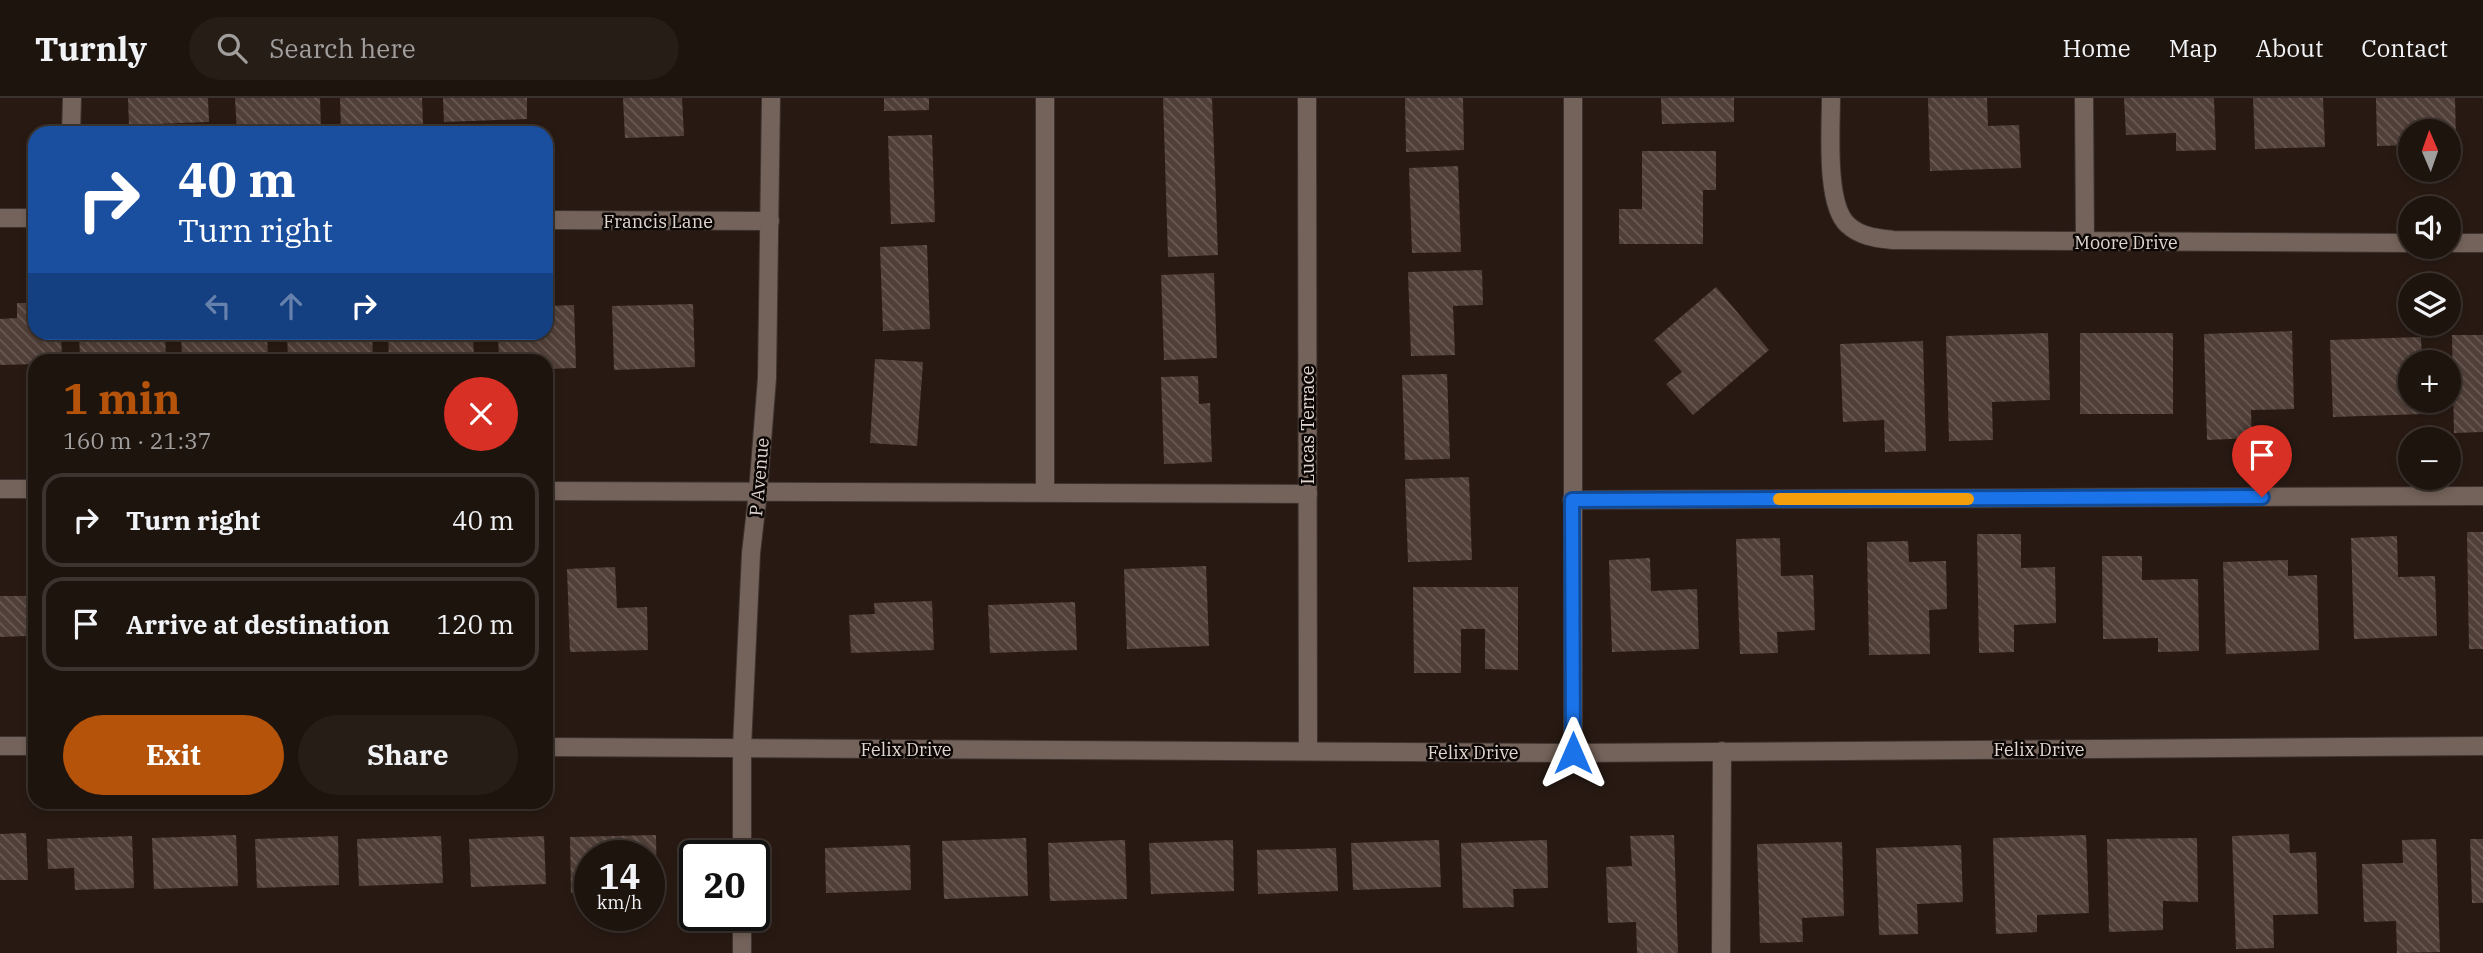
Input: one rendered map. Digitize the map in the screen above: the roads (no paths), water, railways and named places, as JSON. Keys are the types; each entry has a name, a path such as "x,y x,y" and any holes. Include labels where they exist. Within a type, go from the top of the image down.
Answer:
{"street":[{"path":"71,126 72,98"},
{"name":"P Avenue","path":"742,840 742,747 751,554 767,378 771,98"},
{"path":"1045,98 1045,491"},
{"name":"Lucas Terrace","path":"1307,98 1308,751"},
{"path":"1573,98 1573,753"},
{"name":"Moore Drive","path":"1831,98 1831,161 1835,200 1846,224 1866,236 1893,240 2398,243"},
{"path":"2084,98 2085,242"},
{"path":"0,218 28,218"},
{"name":"Francis Lane","path":"553,220 770,221"},
{"path":"2461,243 2483,243"},
{"path":"0,489 28,489"},
{"path":"553,491 1308,494"},
{"path":"1572,500 2483,496"},
{"path":"0,746 28,746"},
{"name":"Felix Drive","path":"553,747 1573,753 2483,746"},
{"path":"1721,953 1722,751"},
{"path":"742,931 742,953"}]}
